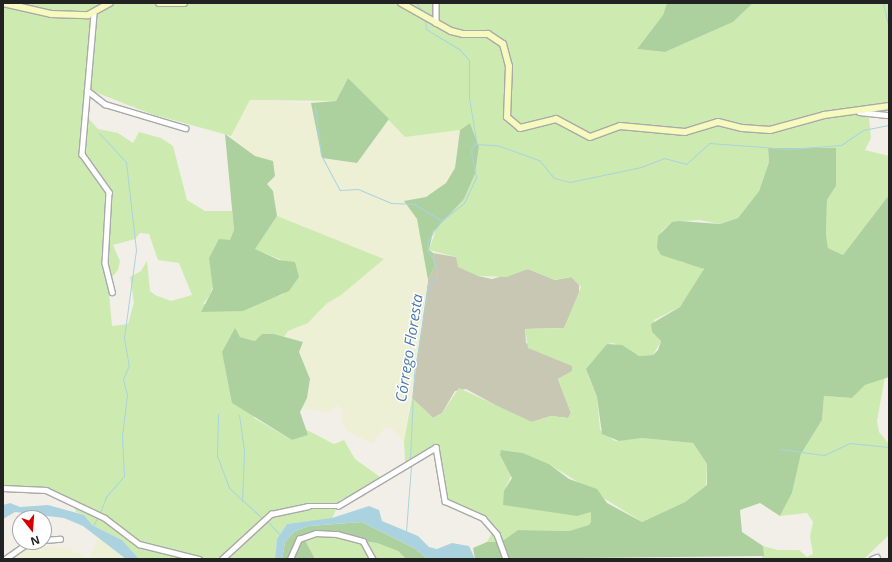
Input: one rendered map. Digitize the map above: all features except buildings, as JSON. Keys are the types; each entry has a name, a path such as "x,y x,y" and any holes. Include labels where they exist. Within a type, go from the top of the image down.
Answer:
{"main road":[{"path":"3,3 51,14 94,14 110,3"},
{"path":"159,3 184,3"},
{"path":"401,3 426,18 463,34 488,34 503,44 509,66 507,117 520,128 556,119 590,137 620,126 685,132 718,122 762,130 824,115 859,112 889,106"}],"street":[{"path":"436,3 436,23"},
{"path":"94,14 87,90 87,122 82,154 110,192 105,263 112,292"},
{"path":"87,90 105,104 184,128"},
{"path":"859,112 889,115"},
{"path":"222,559 271,514 308,506 338,506 436,447 444,500 483,518 497,534 506,559"},
{"path":"3,488 46,490 104,518 139,544 199,559"},
{"path":"290,559 299,539 316,533 337,534 363,541 373,559"},
{"path":"52,540 60,539"},
{"path":"5,559 18,550"},
{"path":"872,559 877,557"}],"shaded area":[{"path":"250,100 311,103 322,158 357,163 389,119 406,137 460,130 455,168 446,183 426,197 405,201 417,219 428,280 404,441 391,428 385,427 373,444 347,431 340,420 342,409 337,406 328,413 301,408 310,379 299,351 303,342 284,337 288,331 308,323 326,304 384,259 277,216 273,191 267,184 273,161 255,156 231,136"},
{"path":"433,253 456,257 478,276 492,279 528,269 555,280 571,277 579,281 579,296 564,328 525,329 526,343 573,366 573,371 558,379 571,413 568,418 551,416 532,422 523,420 466,389 455,391 442,413 433,418 412,398 428,280 435,266"},
{"path":"97,539 111,545 126,559 5,559 13,550 52,550 52,547 68,548 89,558"}],"green space":[{"path":"3,3 667,3 663,15 637,49 665,52 733,22 753,3 889,3 889,102 869,117 871,138 865,150 889,156 889,195 843,255 828,248 826,234 827,200 836,186 836,148 768,148 769,162 759,191 738,218 720,224 699,220 672,222 661,232 681,262 702,266 704,274 680,307 654,320 654,334 661,341 653,355 639,356 613,343 607,344 588,375 597,397 600,430 615,441 642,438 693,443 707,464 706,486 685,502 642,522 549,464 523,453 501,450 503,461 512,474 506,487 591,512 591,522 590,525 569,531 518,530 501,542 487,542 494,529 487,516 441,496 435,450 405,462 404,441 412,398 433,418 442,413 459,388 532,422 551,416 568,418 571,413 558,379 572,371 572,366 528,348 525,329 564,328 581,287 571,277 555,280 528,269 507,277 478,276 458,267 456,257 429,250 438,224 464,199 475,174 479,147 470,123 460,130 405,137 348,78 336,101 250,100 231,136 151,114 90,90 89,119 98,129 118,133 133,143 139,132 161,138 173,146 187,200 205,211 232,211 234,230 210,295 203,304 262,301 284,294 289,263 254,249 277,216 384,259 341,295 326,304 308,323 288,331 284,337 274,334 255,341 240,337 235,329 254,418 292,440 308,435 303,428 334,444 344,440 355,459 383,479 363,497 354,495 340,500 332,519 287,524 277,539 275,558 139,559 122,540 92,525 84,515 76,512 73,503 42,489 3,488","holes":["140,233 149,234 158,260 179,263 192,295 171,301 155,295 150,291 147,261 141,271 130,277 134,302 128,324 112,326 108,282 118,270 120,261 113,245 135,239"]},
{"path":"667,3 753,3 733,22 665,52 637,49 663,15"},
{"path":"348,78 389,119 357,163 322,158 311,103 336,101"},
{"path":"470,123 479,147 475,174 464,199 433,232 429,250 433,253 435,266 428,280 417,219 404,201 426,197 446,183 455,168 460,130"},
{"path":"225,134 255,156 273,161 275,176 267,184 273,191 277,216 255,249 279,260 295,262 299,277 289,291 243,311 201,312 213,289 209,258 219,239 230,240 234,230"},
{"path":"768,148 836,148 836,186 827,200 826,234 828,248 843,255 889,195 889,377 865,385 852,398 824,396 822,420 801,454 792,493 780,516 760,503 740,510 742,532 763,546 764,556 475,559 473,548 487,542 501,542 518,530 569,531 589,525 591,522 591,512 577,516 503,505 504,491 512,478 500,455 501,450 523,453 549,464 569,479 597,489 607,503 642,522 685,502 707,485 707,464 693,443 642,438 619,441 602,434 597,397 586,369 607,344 622,345 639,356 653,355 658,350 661,341 652,332 651,324 680,307 704,269 661,255 657,248 658,236 672,222 679,221 720,224 738,218 759,191 769,162"},
{"path":"235,328 240,337 255,341 262,334 274,334 303,342 299,352 310,379 307,398 300,412 308,435 292,440 232,403 222,352"},
{"path":"885,377 877,421 879,432 889,444 889,535 864,559 762,559 763,546 778,550 799,550 807,557 813,554 810,537 813,522 807,513 780,516 792,493 801,454 822,420 824,396 852,398 865,385"},
{"path":"362,522 414,548 428,559 406,559 398,551 377,543 318,535 304,538 315,559 282,559 285,542 295,531 309,526"},
{"path":"318,535 377,543 398,551 406,559 315,559 304,538"}],"water":[{"path":"10,503 20,507 48,505 84,515 92,525 122,540 139,559 126,559 83,526 64,518 52,517 52,510 12,510 12,514 3,519 3,505"},
{"path":"369,506 379,510 382,521 418,536 429,547 437,549 452,543 469,546 475,559 428,559 414,548 362,522 309,526 295,531 285,542 282,559 275,559 277,539 287,524 332,518"}],"waterway":[{"name":"Córrego Floresta","path":"416,3 423,12"},
{"path":"883,3 889,29"},
{"name":"Córrego Floresta","path":"410,458 414,374 428,288 437,277 437,267 427,249 428,240 441,221 464,203 476,177 471,151 476,140 469,98 469,60 459,49 426,29 425,19"},
{"path":"315,107 321,155 340,190 358,189 391,203 414,204 441,220"},
{"path":"475,144 497,145 539,160 554,178 570,182 641,167 664,158 686,164 709,143 789,149 841,145 863,130 889,125"},
{"path":"99,133 126,162 136,250 124,338 129,365 123,379 127,395 122,436 124,476 106,497 100,513"},
{"path":"218,414 217,456 229,488 262,518"},
{"path":"239,415 244,452 242,501"},
{"path":"780,449 824,455 850,443 889,447"},
{"name":"Córrego Floresta","path":"406,531 411,466"},
{"path":"93,526 97,518"},
{"path":"267,521 280,535"}]}
